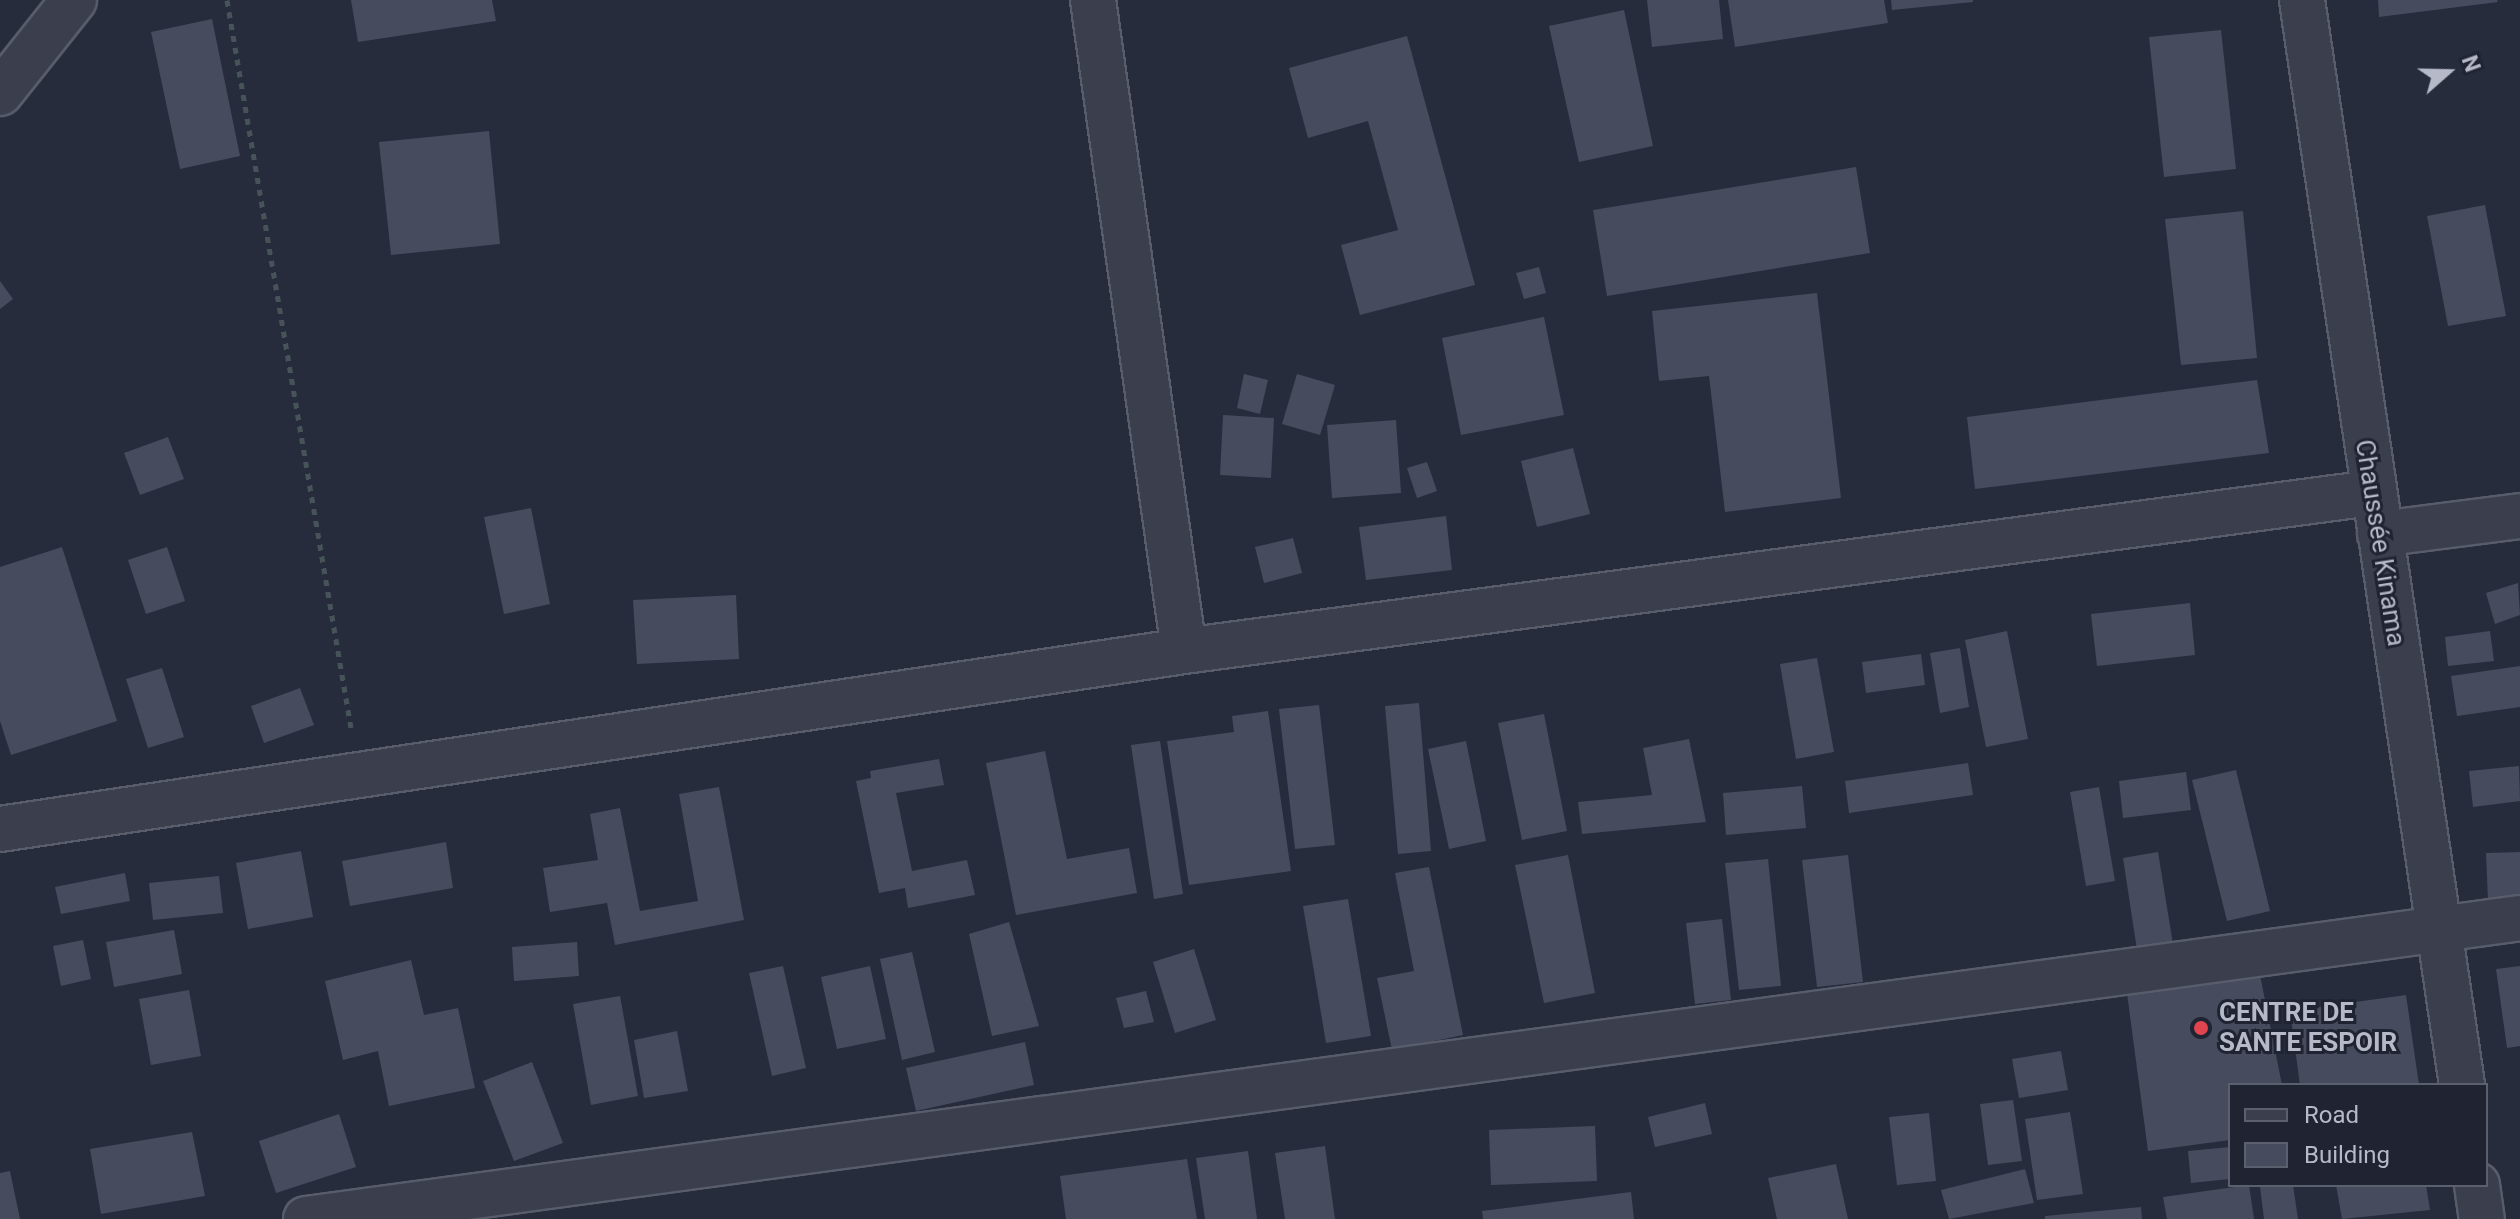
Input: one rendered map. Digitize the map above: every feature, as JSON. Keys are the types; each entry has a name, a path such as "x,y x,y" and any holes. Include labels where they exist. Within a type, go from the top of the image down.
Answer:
{"street":[{"path":"0,93 74,0"},
{"path":"1093,0 1184,651"},
{"name":"Chaussée Kinama","path":"2302,0 2462,1083"},
{"path":"0,829 360,778 1184,651 2376,513 2520,516"},
{"path":"306,1219 2520,918"},
{"path":"2477,1187 2482,1219"}],"path":[{"path":"227,0 360,778"}],"building":[{"path":"351,0 492,0 496,21 358,42"},
{"path":"1647,0 1719,0 1723,39 1652,47"},
{"path":"1728,0 1884,0 1888,23 1735,47"},
{"path":"1891,0 1973,0 1973,2 1892,10"},
{"path":"2378,0 2497,0 2498,2 2379,17"},
{"path":"1624,10 1653,146 1579,162 1549,26"},
{"path":"212,19 240,156 180,169 151,32"},
{"path":"2221,30 2236,169 2164,177 2149,37"},
{"path":"1407,36 1475,285 1360,315 1341,245 1398,230 1368,121 1308,138 1289,68"},
{"path":"489,131 500,244 391,255 379,142"},
{"path":"1856,167 1870,253 1607,296 1593,210"},
{"path":"2485,205 2506,316 2448,326 2427,216"},
{"path":"2243,211 2257,358 2181,365 2165,219"},
{"path":"1539,267 1546,293 1524,299 1516,273"},
{"path":"0,281 13,299 0,309"},
{"path":"1817,293 1841,498 1725,512 1709,376 1659,381 1652,311"},
{"path":"1544,317 1564,415 1461,435 1442,338"},
{"path":"1244,374 1268,380 1260,414 1237,408"},
{"path":"1297,374 1335,385 1320,435 1282,424"},
{"path":"2257,380 2269,453 1975,489 1967,417"},
{"path":"1223,415 1274,418 1271,478 1220,475"},
{"path":"1396,420 1401,493 1332,498 1327,425"},
{"path":"168,437 184,479 140,495 124,453"},
{"path":"1573,448 1590,514 1537,527 1521,461"},
{"path":"1427,462 1437,491 1417,498 1407,468"},
{"path":"531,508 550,604 504,614 484,517"},
{"path":"1446,516 1452,570 1366,580 1359,527"},
{"path":"1293,538 1302,573 1264,583 1255,547"},
{"path":"62,547 117,721 11,755 0,721 0,567"},
{"path":"167,547 185,601 146,614 128,560"},
{"path":"2518,583 2520,615 2495,624 2486,593"},
{"path":"736,595 739,659 637,664 633,600"},
{"path":"2190,603 2195,655 2097,666 2091,614"},
{"path":"2007,631 2028,739 1986,747 1965,640"},
{"path":"2490,631 2494,661 2448,666 2445,637"},
{"path":"1960,648 1969,707 1940,713 1930,653"},
{"path":"1921,654 1925,685 1866,693 1862,662"},
{"path":"1817,658 1834,752 1796,759 1780,664"},
{"path":"2520,666 2520,707 2457,716 2451,676"},
{"path":"162,668 184,737 148,748 126,679"},
{"path":"300,688 314,725 264,743 251,706"},
{"path":"1419,703 1431,851 1398,854 1385,706"},
{"path":"1319,705 1335,845 1295,849 1279,709"},
{"path":"1268,711 1291,871 1189,885 1167,741 1234,732 1232,716"},
{"path":"1544,714 1567,831 1522,840 1498,723"},
{"path":"1689,739 1706,822 1582,834 1578,802 1652,795 1643,748"},
{"path":"1160,741 1183,894 1154,899 1131,745"},
{"path":"1466,741 1486,841 1449,849 1428,749"},
{"path":"1045,751 1067,859 1129,848 1137,893 1016,915 986,763"},
{"path":"939,759 944,785 896,793 912,871 967,860 975,895 908,908 905,888 879,893 856,781 871,778 870,771"},
{"path":"1968,763 1973,795 1849,813 1845,781"},
{"path":"2519,766 2520,801 2473,807 2469,771"},
{"path":"2236,770 2270,911 2227,921 2192,780"},
{"path":"2186,772 2191,810 2123,818 2119,781"},
{"path":"1802,786 1806,828 1726,835 1723,793"},
{"path":"719,787 744,920 615,945 607,903 550,912 543,868 598,860 590,814 620,808 640,911 698,901 679,794"},
{"path":"2099,787 2115,881 2086,886 2070,792"},
{"path":"446,842 453,888 350,906 342,861"},
{"path":"301,851 313,917 248,929 236,863"},
{"path":"2158,852 2173,944 2137,950 2123,858"},
{"path":"2520,852 2520,899 2488,901 2486,853"},
{"path":"1568,855 1595,993 1544,1003 1515,865"},
{"path":"1848,855 1863,982 1817,987 1802,860"},
{"path":"1768,859 1781,986 1739,990 1725,863"},
{"path":"1429,867 1463,1035 1392,1050 1377,978 1414,971 1395,873"},
{"path":"125,873 130,901 61,914 55,887"},
{"path":"219,876 223,913 153,920 149,883"},
{"path":"1348,899 1371,1036 1326,1043 1303,906"},
{"path":"1722,919 1731,1000 1695,1004 1686,923"},
{"path":"1009,922 1039,1026 992,1036 969,934"},
{"path":"174,930 182,974 114,987 106,942"},
{"path":"83,940 91,979 61,986 53,946"},
{"path":"577,942 579,976 514,981 512,947"},
{"path":"1194,949 1216,1020 1175,1033 1153,962"},
{"path":"912,952 935,1052 902,1060 880,959"},
{"path":"411,960 424,1015 458,1008 475,1088 389,1106 378,1051 343,1060 325,981"},
{"name":"CENTRE DE SANTE ESPOIR","path":"2257,960 2282,1083 2228,1083 2228,1140 2148,1151 2124,971"},
{"path":"783,966 806,1068 772,1076 749,973"},
{"path":"870,966 886,1039 837,1049 821,977"},
{"path":"2520,966 2520,1046 2507,1048 2496,969"},
{"path":"189,990 201,1056 151,1065 139,999"},
{"path":"1146,991 1154,1022 1124,1028 1116,998"},
{"path":"2406,995 2419,1083 2300,1083 2290,1011"},
{"path":"620,996 638,1096 591,1105 573,1004"},
{"path":"677,1031 688,1091 644,1098 634,1040"},
{"path":"1025,1042 1034,1085 916,1111 906,1068"},
{"path":"2061,1051 2068,1090 2019,1098 2012,1059"},
{"path":"532,1062 563,1143 514,1161 483,1081"},
{"path":"2013,1100 2022,1161 1988,1165 1980,1104"},
{"path":"1705,1103 1712,1134 1655,1147 1648,1117"},
{"path":"2070,1112 2083,1194 2037,1200 2025,1119"},
{"path":"1929,1113 1936,1181 1897,1185 1889,1117"},
{"path":"339,1114 356,1167 276,1193 259,1141"},
{"path":"1595,1126 1597,1181 1491,1185 1489,1130"},
{"path":"192,1132 205,1196 101,1214 90,1149"},
{"path":"1325,1146 1335,1219 1285,1219 1275,1153"},
{"path":"2228,1147 2228,1179 2191,1183 2188,1151"},
{"path":"1248,1151 1257,1219 1205,1219 1196,1158"},
{"path":"1187,1159 1197,1219 1066,1219 1060,1176"},
{"path":"1836,1164 1848,1219 1777,1219 1768,1178"},
{"path":"2025,1169 2034,1203 1949,1219 1941,1190"},
{"path":"10,1171 20,1219 0,1219 0,1173"},
{"path":"2249,1187 2254,1219 2167,1219 2163,1197"},
{"path":"2260,1187 2293,1187 2298,1219 2264,1219"},
{"path":"2336,1187 2426,1187 2430,1210 2342,1219"},
{"path":"1631,1192 1634,1219 1483,1219 1482,1211"},
{"path":"2141,1207 2142,1219 2045,1219 2045,1216"}],"place":[{"name":"CENTRE DE SANTE ESPOIR","path":"2201,1028"}]}
